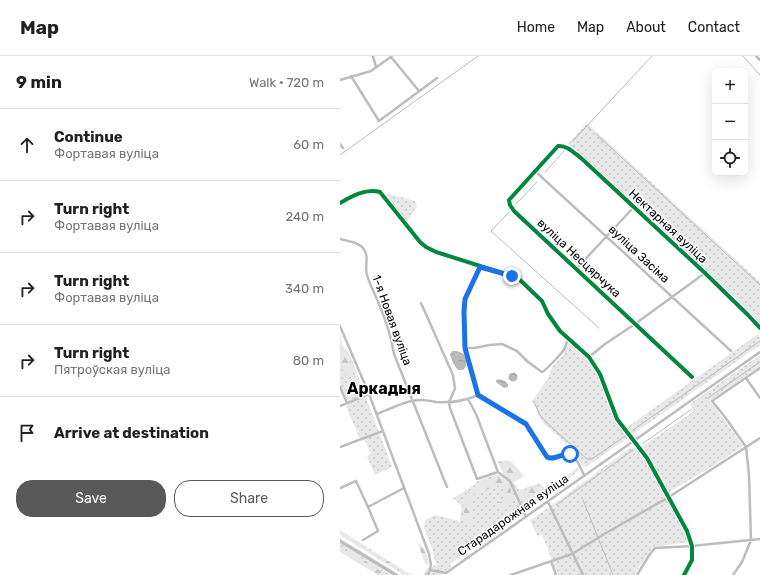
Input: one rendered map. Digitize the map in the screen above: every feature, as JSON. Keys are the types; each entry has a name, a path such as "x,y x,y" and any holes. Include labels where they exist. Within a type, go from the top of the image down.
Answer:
{"main road":[{"path":"340,541 396,575"}],"street":[{"path":"373,56 376,67"},
{"path":"340,80 371,71 391,56 419,91"},
{"path":"756,56 760,60"},
{"path":"351,76 380,121 437,78"},
{"path":"340,144 343,148"},
{"name":"вуліца Несцярчука","path":"558,146 509,200 514,211 692,377"},
{"name":"Нектарная вуліца","path":"558,146 562,146 572,151 705,273 760,328"},
{"name":"вуліца Засіма","path":"535,171 731,351"},
{"path":"340,203 367,191 374,190 380,192 420,242 426,247 480,267 512,276 524,283 542,301 548,314 560,331 589,357 600,374 617,420 647,458 669,496 687,531 692,546 692,560 684,575"},
{"path":"576,269 634,207"},
{"name":"1-я Новая вуліца","path":"340,239 359,245 363,248 366,255 366,271 369,282 379,304 394,354 447,488"},
{"path":"480,267 465,299 464,305 465,348 478,395 526,424 547,457 555,458 567,453 572,456 580,464 584,475"},
{"path":"589,357 705,273"},
{"path":"421,303 453,375 455,389 449,402 450,408 477,480 498,472"},
{"path":"340,326 377,414 429,554 431,560 428,575"},
{"path":"465,348 502,344 516,351 542,372 545,371 562,353 568,339"},
{"name":"Старадарожная вуліца","path":"430,570 447,574 584,475 760,352"},
{"path":"733,575 742,562 751,540 749,475 746,447 712,401 760,368"},
{"path":"746,378 760,398"},
{"path":"340,387 347,403"},
{"path":"340,406 369,394"},
{"path":"377,414 413,401 422,400 449,402 468,400 478,395"},
{"path":"468,400 476,414 498,472 510,481 526,517"},
{"path":"340,447 383,432"},
{"path":"511,575 572,554 669,496 760,438"},
{"path":"340,488 356,481 378,532 364,540"},
{"path":"368,507 404,488"},
{"path":"548,502 583,575"},
{"path":"637,575 655,548 760,539"},
{"path":"551,561 556,575"}],"green space":[{"path":"587,123 760,282 760,324 709,273 568,144"},
{"path":"382,192 415,201 417,206 407,222"},
{"path":"340,332 342,345 350,355 392,467 375,475 367,456 371,454 365,440 361,441 346,407 349,403 340,384"},
{"path":"758,334 760,337 760,345 586,467 583,466 575,454 566,450 568,445 545,425 532,401 547,380 552,367 563,355 568,344 570,343 591,361 596,369 614,413 623,430"},
{"path":"340,343 348,354 352,375 350,377 346,375 340,361"},
{"path":"760,355 760,366 709,401 743,446 669,492 643,446 694,411 690,404"},
{"path":"356,373 364,393 357,398 352,391 352,385 358,386 354,374"},
{"path":"630,448 636,448 652,470 689,542 653,547 634,575 558,575 542,535 537,536 530,520"},
{"path":"506,460 512,462 524,476 514,482 503,474 498,462"},
{"path":"578,465 579,468 576,473 450,564 451,567 440,575 423,575 427,569 436,565 424,528 425,520 435,515 460,521 462,506 453,498 476,484 476,482 495,475 510,478 519,490 540,483 546,490 577,468"},
{"path":"496,478 505,479 507,481 510,487 512,499 507,506 499,510 496,503 502,502 504,498 503,488 500,485 474,494 472,522 465,522 464,498 469,491 486,480"},
{"path":"538,486 543,492 542,495 531,502 526,501 525,498 519,497 519,492"},
{"path":"340,530 411,575 404,575 340,535"},
{"path":"340,531 362,544 363,547 360,547 340,534"},
{"path":"340,543 391,575 378,575 340,552"},
{"path":"418,544 422,546 425,551 428,565 425,564"},
{"path":"371,550 396,568 371,553 369,551"},
{"path":"350,552 388,575 379,575 353,559 349,555"}],"water":[{"path":"452,351 457,351 464,354 466,365 463,370 458,370 454,365 450,355"},
{"path":"513,372 518,377 513,382 508,377"},
{"path":"500,379 504,381 508,384 508,387 504,388 496,382 496,380"}],"waterway":[{"path":"340,155 478,56"},
{"path":"573,141 652,56"},
{"path":"743,56 760,75"},
{"path":"588,127 591,130"},
{"path":"596,134 760,285"},
{"path":"545,172 564,151"},
{"path":"516,204 537,182"},
{"path":"509,212 491,231 599,328"},
{"path":"633,430 760,341"},
{"path":"708,398 760,362"},
{"path":"535,404 540,415 545,421 587,459 592,459 625,436"},
{"path":"642,444 692,409"},
{"path":"604,471 633,450"},
{"path":"556,505 601,473"},
{"path":"583,500 613,575"}],"cycle path":[{"path":"692,377 514,211 510,205 509,200 558,146 567,148 581,158 705,273 760,328"},
{"path":"340,203 354,195 364,192 380,192 420,242 426,247 436,252 519,279 542,301 548,314 560,331 589,357 600,374 617,419 647,458 687,531 692,546 692,560 684,575"}],"district":[{"name":"Аркадыя","path":"384,388"}],"route":[{"path":"512,276 480,267 465,299 465,348 478,395 526,424 547,457 555,458 567,453 570,454"}]}
